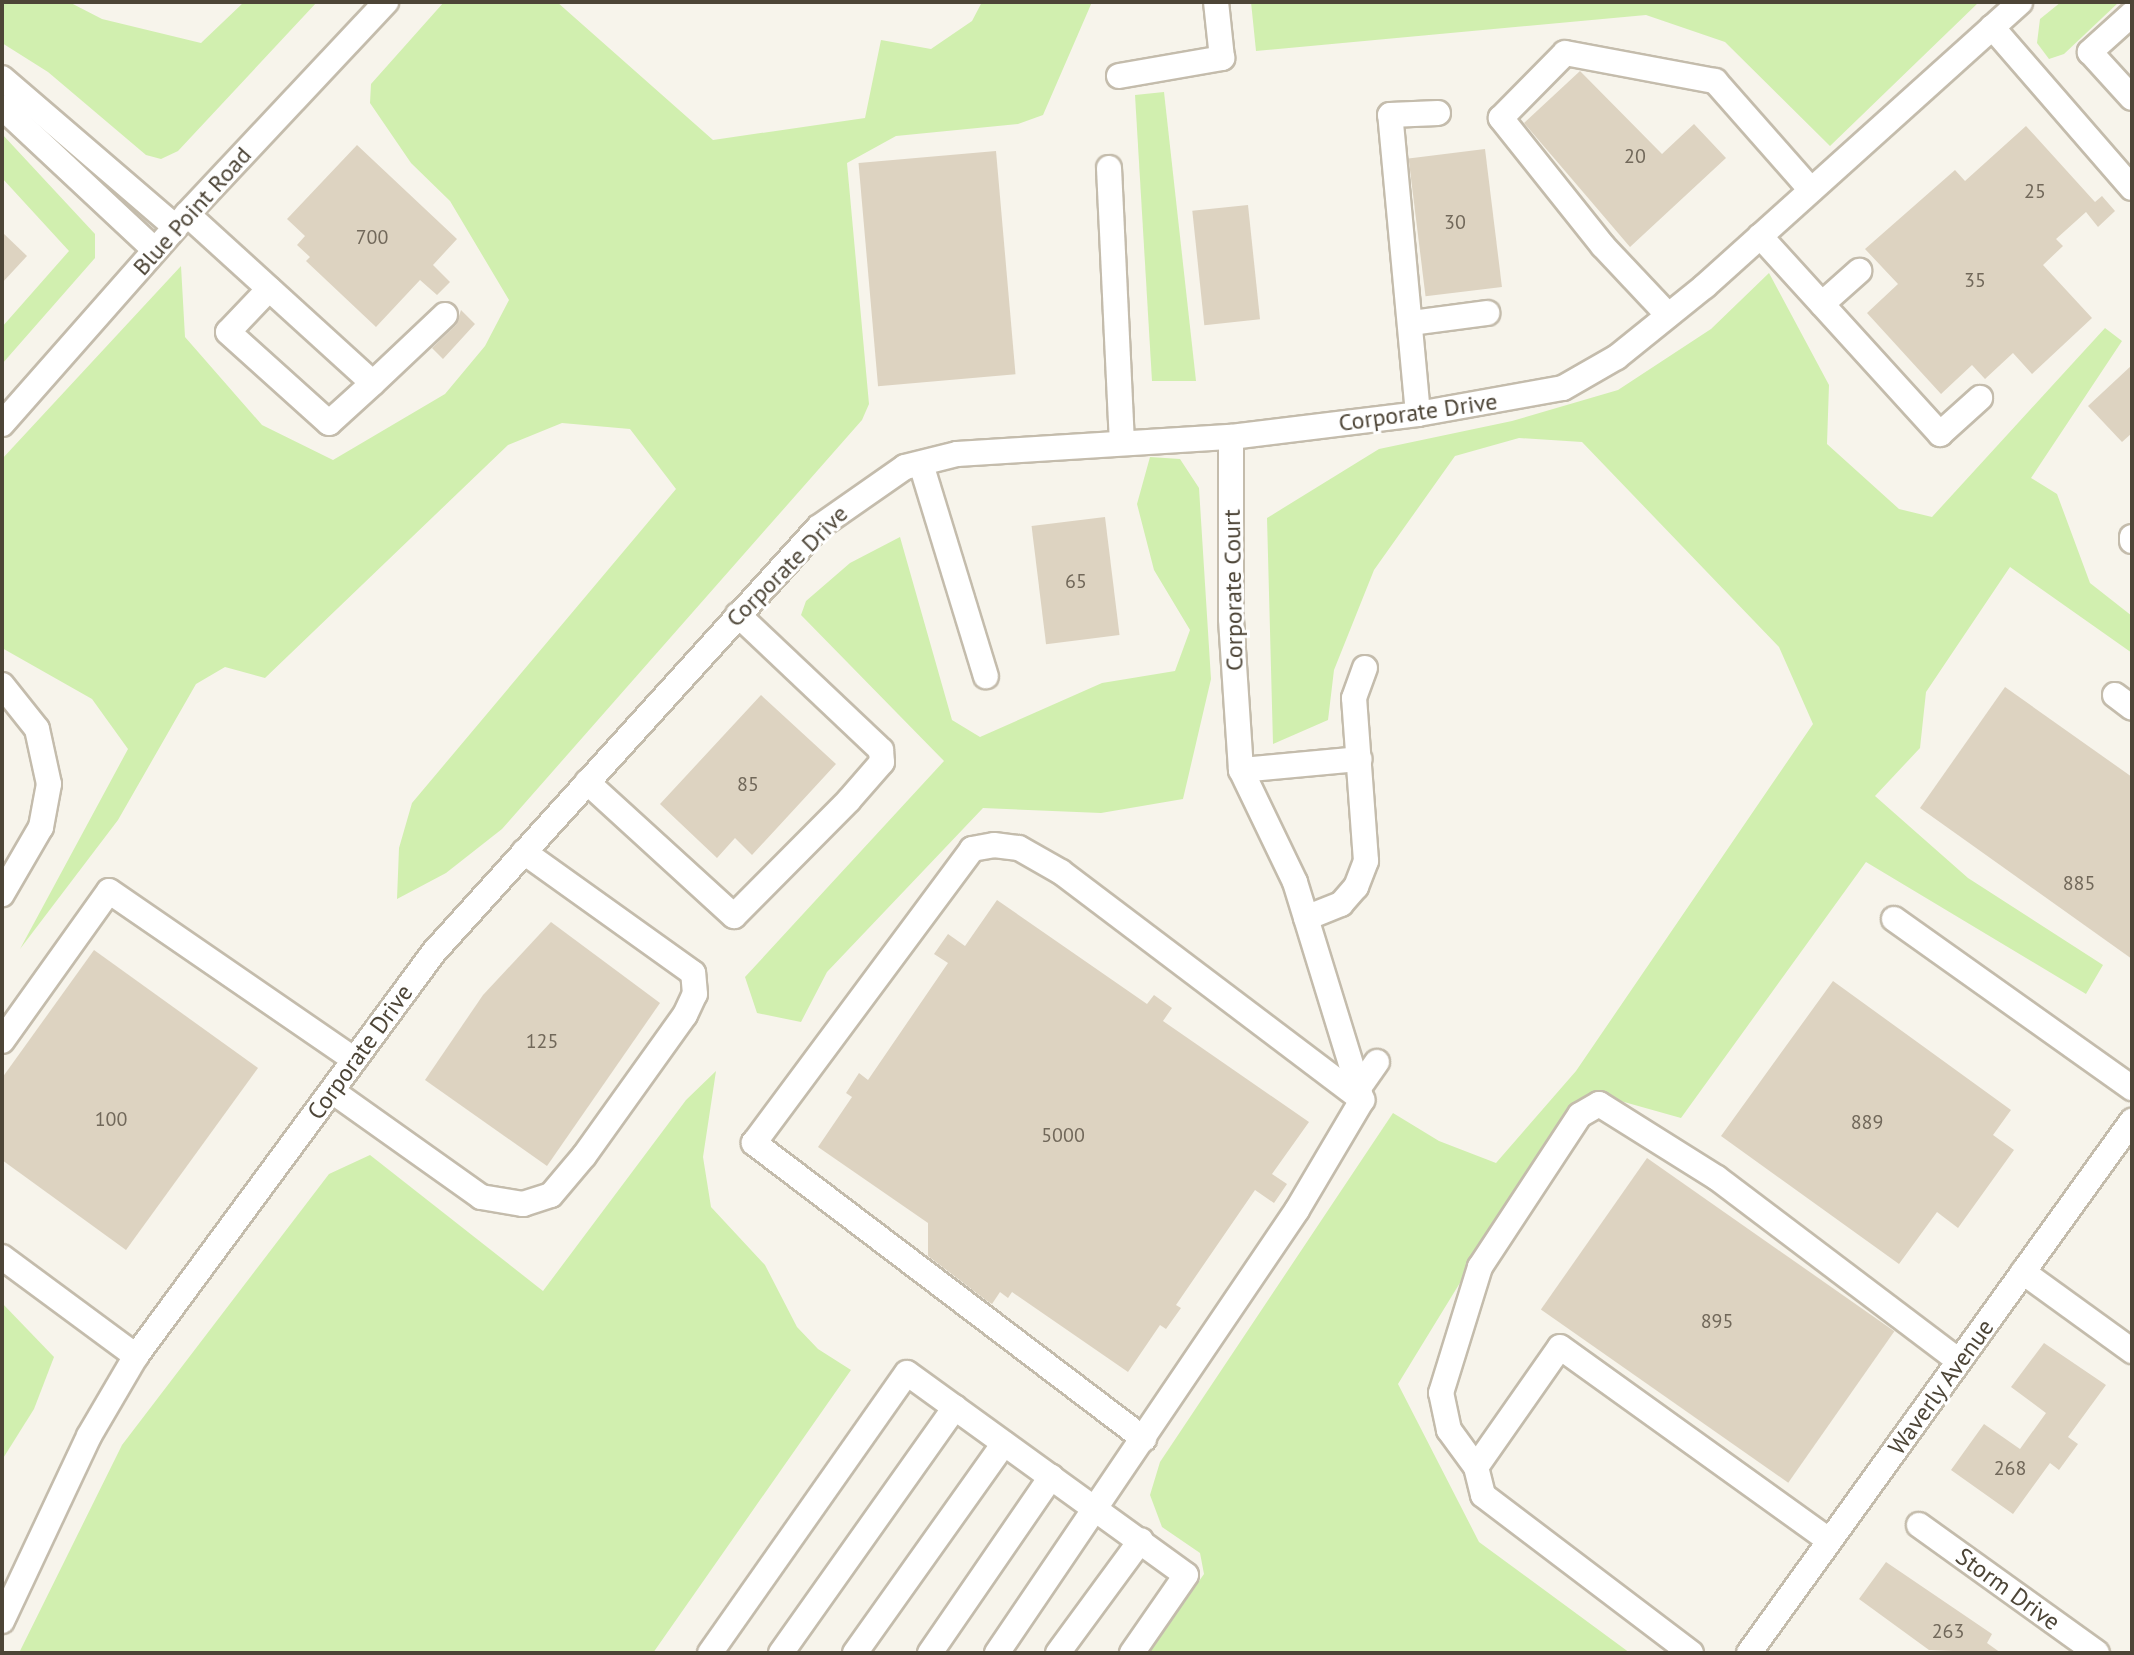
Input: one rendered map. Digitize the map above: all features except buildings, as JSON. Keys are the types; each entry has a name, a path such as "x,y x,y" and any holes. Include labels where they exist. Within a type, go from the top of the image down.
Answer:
{"street":[{"name":"Blue Point Road","path":"2,424 181,221 386,2"},
{"path":"1119,76 1222,58 1216,2"},
{"name":"Corporate Drive","path":"2,1621 89,1436 136,1356 434,952 819,527 861,493 921,464 957,454 1122,440 1231,437 1418,414 1563,388 1617,357 1668,315 2020,2"},
{"path":"2132,14 2090,52 2132,98"},
{"path":"1992,27 2132,188"},
{"path":"1668,315 1603,246 1501,118 1565,53 1715,81 1811,190"},
{"path":"2,78 269,289 373,383"},
{"path":"2,107 155,250"},
{"path":"1418,414 1390,115 1438,113"},
{"path":"1109,168 1122,440"},
{"path":"1760,236 1940,434 1980,398"},
{"path":"1822,304 1859,271"},
{"path":"269,289 228,332 329,423 445,315"},
{"path":"1411,323 1487,313"},
{"name":"Corporate Court","path":"1231,437 1237,743 1241,770 1295,882 1360,1094"},
{"path":"921,464 986,676"},
{"path":"587,782 734,916 849,800 882,762 881,750 738,615"},
{"path":"1306,918 1341,904 1356,887 1366,861 1354,698 1365,668"},
{"path":"2,685 37,729 49,784 41,827 2,894"},
{"path":"1241,770 1359,759"},
{"path":"1144,1439 754,1143 972,849 994,845 1019,848 1061,872 1360,1094"},
{"path":"332,1091 481,1197 523,1204 551,1195 584,1156 685,1015 695,994 693,973 524,852"},
{"path":"2,1041 109,891 355,1060"},
{"path":"1894,919 2132,1088"},
{"path":"1337,1024 1351,1004"},
{"path":"997,1653 1297,1210 1377,1062"},
{"path":"1691,1653 1483,1495 1476,1467 1449,1430 1441,1393 1480,1267 1580,1115 1599,1104 1665,1140 1959,1361"},
{"name":"Waverly Avenue","path":"1749,1653 2132,1121"},
{"path":"2,1257 136,1356"},
{"path":"2023,1272 2132,1351"},
{"path":"1476,1467 1560,1347 1830,1541"},
{"path":"710,1653 907,1373 1186,1575 1132,1653"},
{"path":"781,1653 955,1407"},
{"path":"855,1653 1004,1443"},
{"path":"930,1653 1051,1477"},
{"name":"Storm Drive","path":"1919,1525 2097,1653"},
{"path":"1058,1653 1141,1540"}],"green space":[{"path":"2,2 69,2 102,19 201,43 244,2 317,2 178,151 161,159 146,155 48,72 2,43"},
{"path":"444,2 557,2 713,140 865,118 881,40 931,49 972,21 982,2 1092,2 1043,115 1018,124 896,136 847,163 869,404 862,420 502,829 446,873 397,899 399,848 412,803 676,489 630,429 562,423 508,445 265,678 225,667 196,684 118,820 20,949 128,749 92,699 2,648 2,459 181,266 185,337 262,425 333,460 445,394 485,346 509,300 450,201 411,163 370,103 371,84"},
{"path":"1251,2 1979,2 1830,146 1725,42 1646,15 1256,51"},
{"path":"2061,2 2119,2 2064,54 2049,59 2037,43 2040,19"},
{"path":"1164,92 1196,381 1152,381 1135,95"},
{"path":"2,134 95,234 95,258 2,364 2,327 69,251 2,178"},
{"path":"1769,273 1829,385 1827,444 1899,509 1932,517 2105,328 2122,341 2031,478 2057,494 2090,583 2132,616 2132,653 2010,567 1926,692 1920,748 1875,796 1968,878 2103,965 2086,994 1866,862 1681,1118 1592,1093 1534,1162 1398,1384 1479,1542 1630,1653 1149,1653 1204,1574 1200,1553 1162,1527 1150,1495 1160,1462 1393,1113 1439,1141 1496,1163 1576,1071 1813,724 1779,647 1582,442 1519,438 1455,456 1374,570 1334,670 1328,720 1273,744 1267,518 1379,449 1512,421 1618,390 1711,329"},
{"path":"1150,457 1180,459 1199,488 1211,679 1183,799 1101,813 983,808 827,972 801,1022 757,1013 745,977 944,761 801,615 806,601 850,563 900,537 952,720 980,737 1102,683 1175,671 1190,630 1154,570 1137,504"},
{"path":"716,1071 703,1157 711,1207 765,1265 797,1327 818,1349 851,1370 653,1653 19,1653 122,1445 329,1174 370,1155 543,1291 686,1100"},
{"path":"2,1303 54,1357 34,1409 2,1460"}]}
